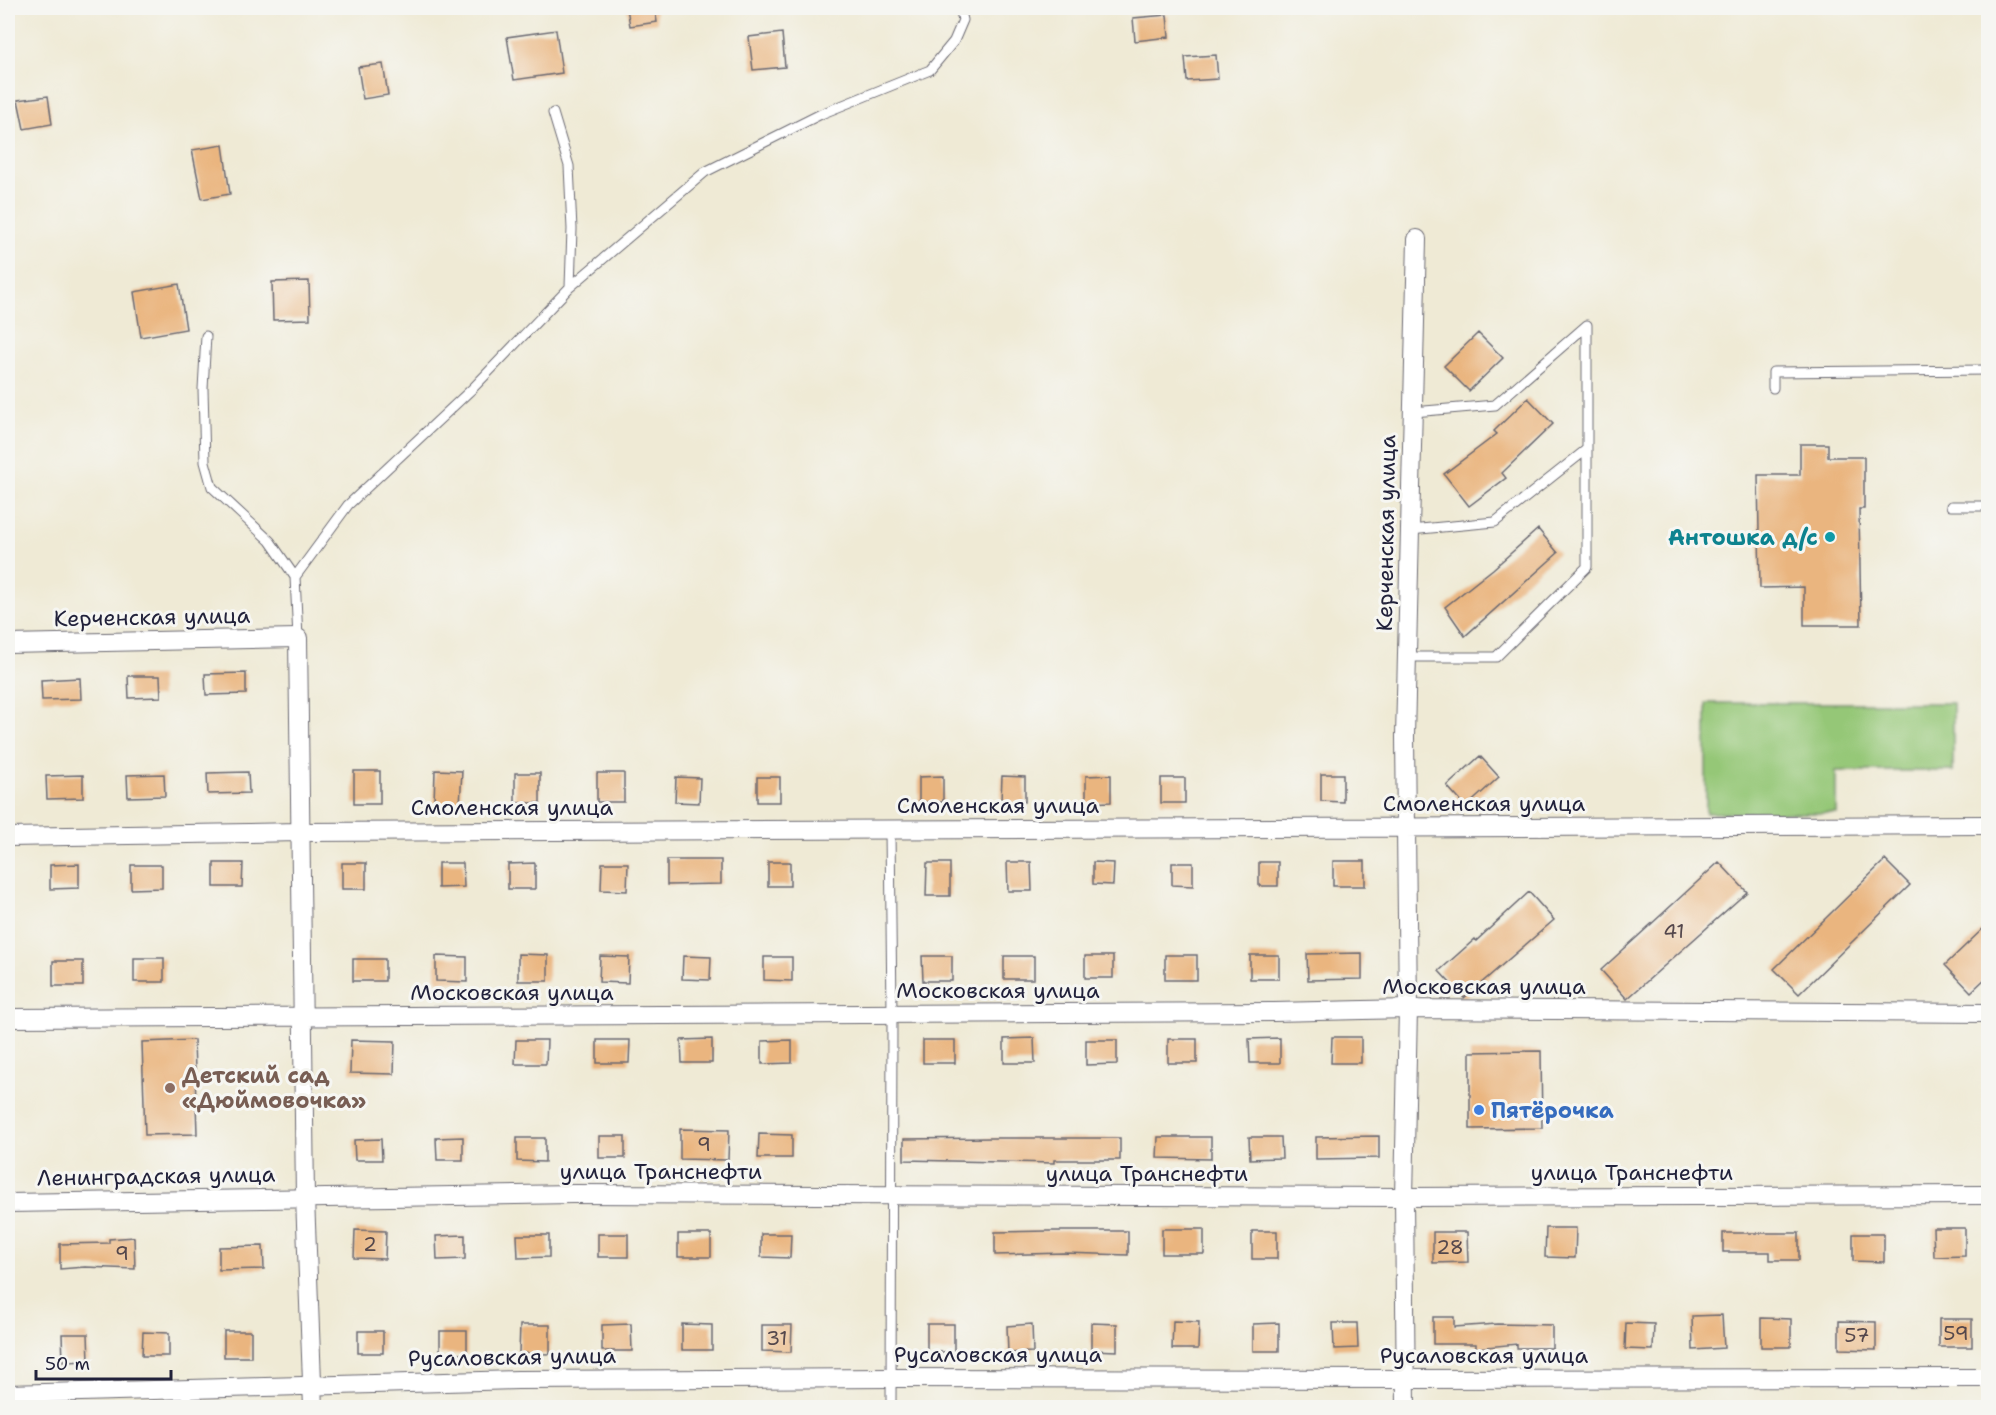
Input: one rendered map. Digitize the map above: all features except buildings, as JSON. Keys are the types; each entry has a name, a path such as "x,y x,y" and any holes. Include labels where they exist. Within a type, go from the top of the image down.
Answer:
{"street":[{"name":"Керченская улица","path":"1406,1407 1404,1197 1408,1009 1404,828 1417,239"},
{"name":"Керченская улица","path":"8,644 298,638"},
{"path":"298,638 304,1198 313,1407"},
{"name":"Смоленская улица","path":"8,837 300,832 1989,825"},
{"name":"Московская улица","path":"8,1018 1262,1012 1408,1009 1989,1013"},
{"name":"улица Транснефти","path":"304,1198 572,1194 1404,1197 1989,1195"},
{"name":"Ленинградская улица","path":"8,1203 304,1198"},
{"name":"Русаловская улица","path":"8,1394 518,1380 1989,1378"}],"lane":[{"path":"294,577 348,506 473,388 570,287 705,172 821,114 930,70 954,42 963,20 960,8"},
{"path":"553,113 569,166 572,229 570,287"},
{"path":"1407,657 1496,657 1587,567 1587,325 1495,405 1413,412"},
{"path":"206,336 203,389 205,462 212,487 270,542 294,577 298,638"},
{"path":"1773,388 1773,372 1989,370"},
{"path":"1410,530 1495,522 1587,449"},
{"path":"1951,506 1989,506"},
{"path":"890,830 891,1407"}],"green space":[{"path":"1706,703 1953,703 1953,771 1836,771 1836,813 1706,813"}],"place":[{"name":"Антошка д/с","path":"1830,537"},
{"name":"Детский сад «Дюймовочка»","path":"170,1088"},
{"name":"Пятёрочка","path":"1479,1110"}]}
